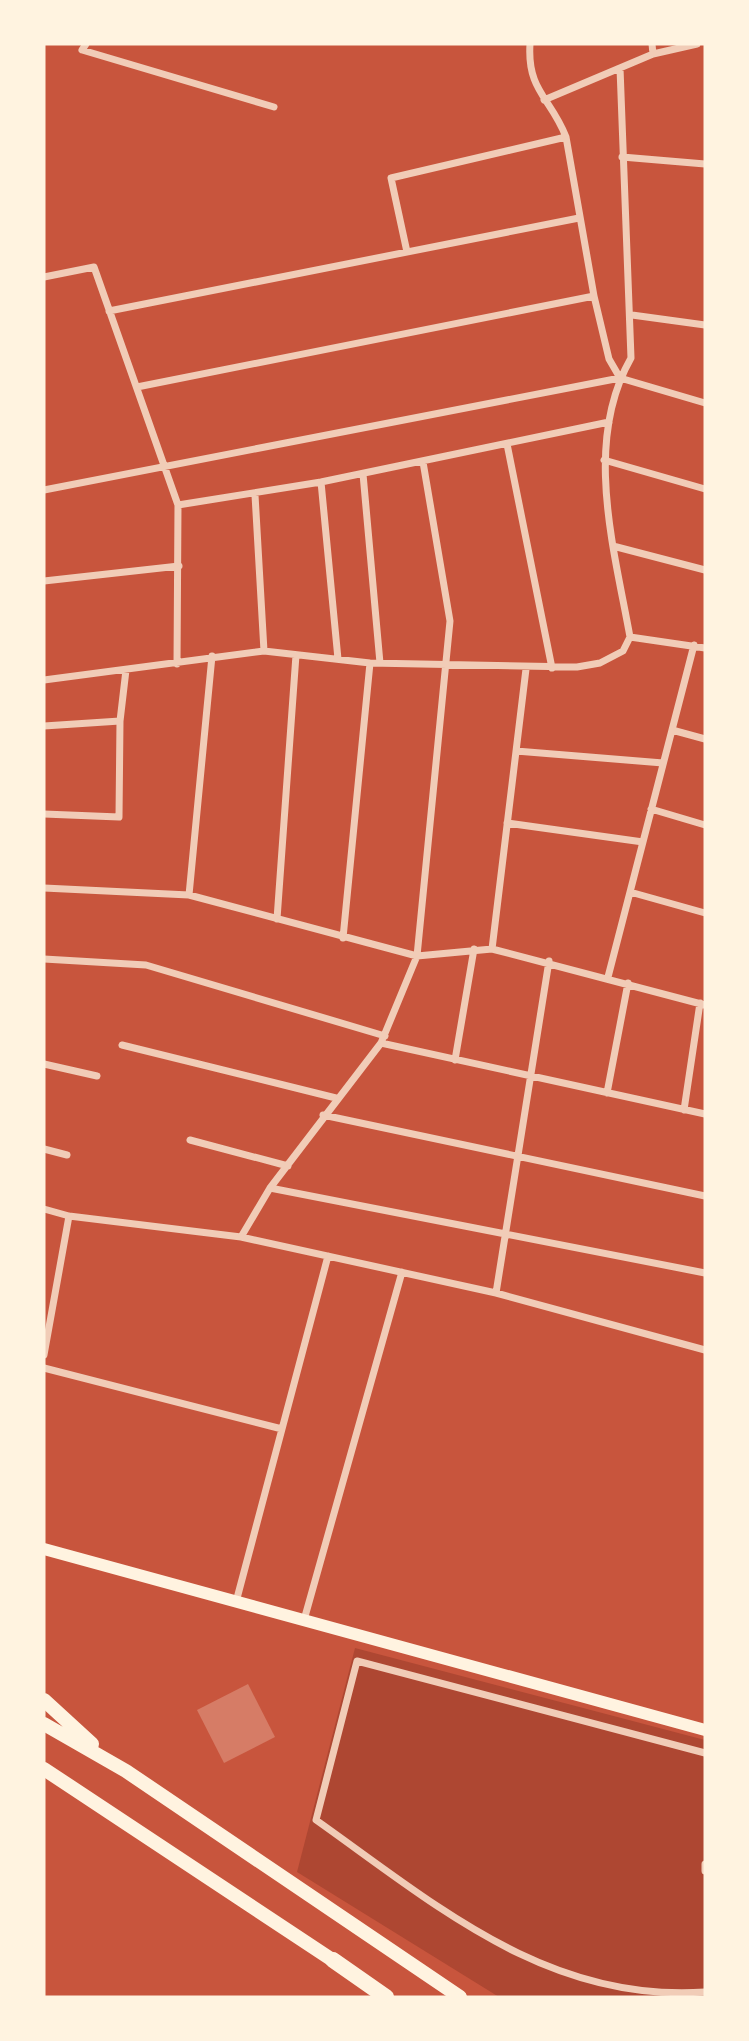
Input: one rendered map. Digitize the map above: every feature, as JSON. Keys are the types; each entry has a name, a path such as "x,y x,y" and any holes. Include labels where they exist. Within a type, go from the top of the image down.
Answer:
{"highway":[{"path":"333,1960 386,1997"}],"main road":[{"path":"44,1549 705,1730"},
{"path":"44,1700 65,1722 126,1771 460,1997"},
{"path":"44,1724 126,1771"},
{"path":"44,1769 333,1960 395,1997"},
{"path":"399,1958 475,1997"}],"street":[{"path":"530,44 533,82 557,114 566,137 594,296 609,359 620,378"},
{"path":"652,44 653,54"},
{"path":"544,100 653,54 697,44"},
{"path":"84,47 274,107"},
{"path":"44,680 264,651 370,663 552,668 600,663 623,651 630,637 613,546 604,460 609,422 620,378 631,358 632,315 622,157 620,68"},
{"path":"407,252 391,178 566,137"},
{"path":"622,157 705,164"},
{"path":"109,311 579,218"},
{"path":"44,277 94,267 178,505 177,664"},
{"path":"137,387 594,296"},
{"path":"632,315 705,325"},
{"path":"44,490 620,378 705,403"},
{"path":"178,505 255,495 609,422"},
{"path":"507,444 552,668"},
{"path":"604,460 705,489"},
{"path":"241,1237 270,1188 323,1115 383,1040 417,956 450,621 423,461"},
{"path":"363,474 380,663"},
{"path":"321,482 338,659"},
{"path":"255,495 264,651"},
{"path":"613,546 705,570"},
{"path":"44,581 179,566"},
{"path":"630,637 705,648"},
{"path":"608,977 694,645"},
{"path":"277,919 296,655"},
{"path":"189,895 212,656"},
{"path":"343,937 370,663"},
{"path":"492,949 526,668"},
{"path":"44,814 119,817 120,721 126,670"},
{"path":"44,726 120,721"},
{"path":"672,730 705,739"},
{"path":"516,751 663,763"},
{"path":"652,809 705,825"},
{"path":"508,823 643,842"},
{"path":"44,888 189,895 417,956 492,949 549,961 703,1004 684,1110"},
{"path":"630,892 705,913"},
{"path":"455,1060 474,949"},
{"path":"44,959 146,965 455,1060 705,1114"},
{"path":"496,1293 549,961"},
{"path":"607,1093 628,983"},
{"path":"122,1045 336,1098"},
{"path":"44,1064 97,1076"},
{"path":"323,1115 705,1196"},
{"path":"190,1140 288,1166"},
{"path":"44,1149 66,1155"},
{"path":"270,1188 705,1273"},
{"path":"44,1209 69,1216 241,1237 496,1293 705,1350"},
{"path":"44,1355 69,1216"},
{"path":"236,1602 328,1256"},
{"path":"304,1620 402,1272"},
{"path":"44,1368 282,1429"},
{"path":"705,1753 357,1661 316,1819 485,1937 536,1963 587,1982 627,1990 705,1992"},
{"path":"705,1864 705,1871"}],"shaded area":[{"path":"355,1648 705,1740 705,1997 499,1997 297,1872"}],"building":[{"path":"248,1684 275,1737 224,1763 197,1710"}]}
